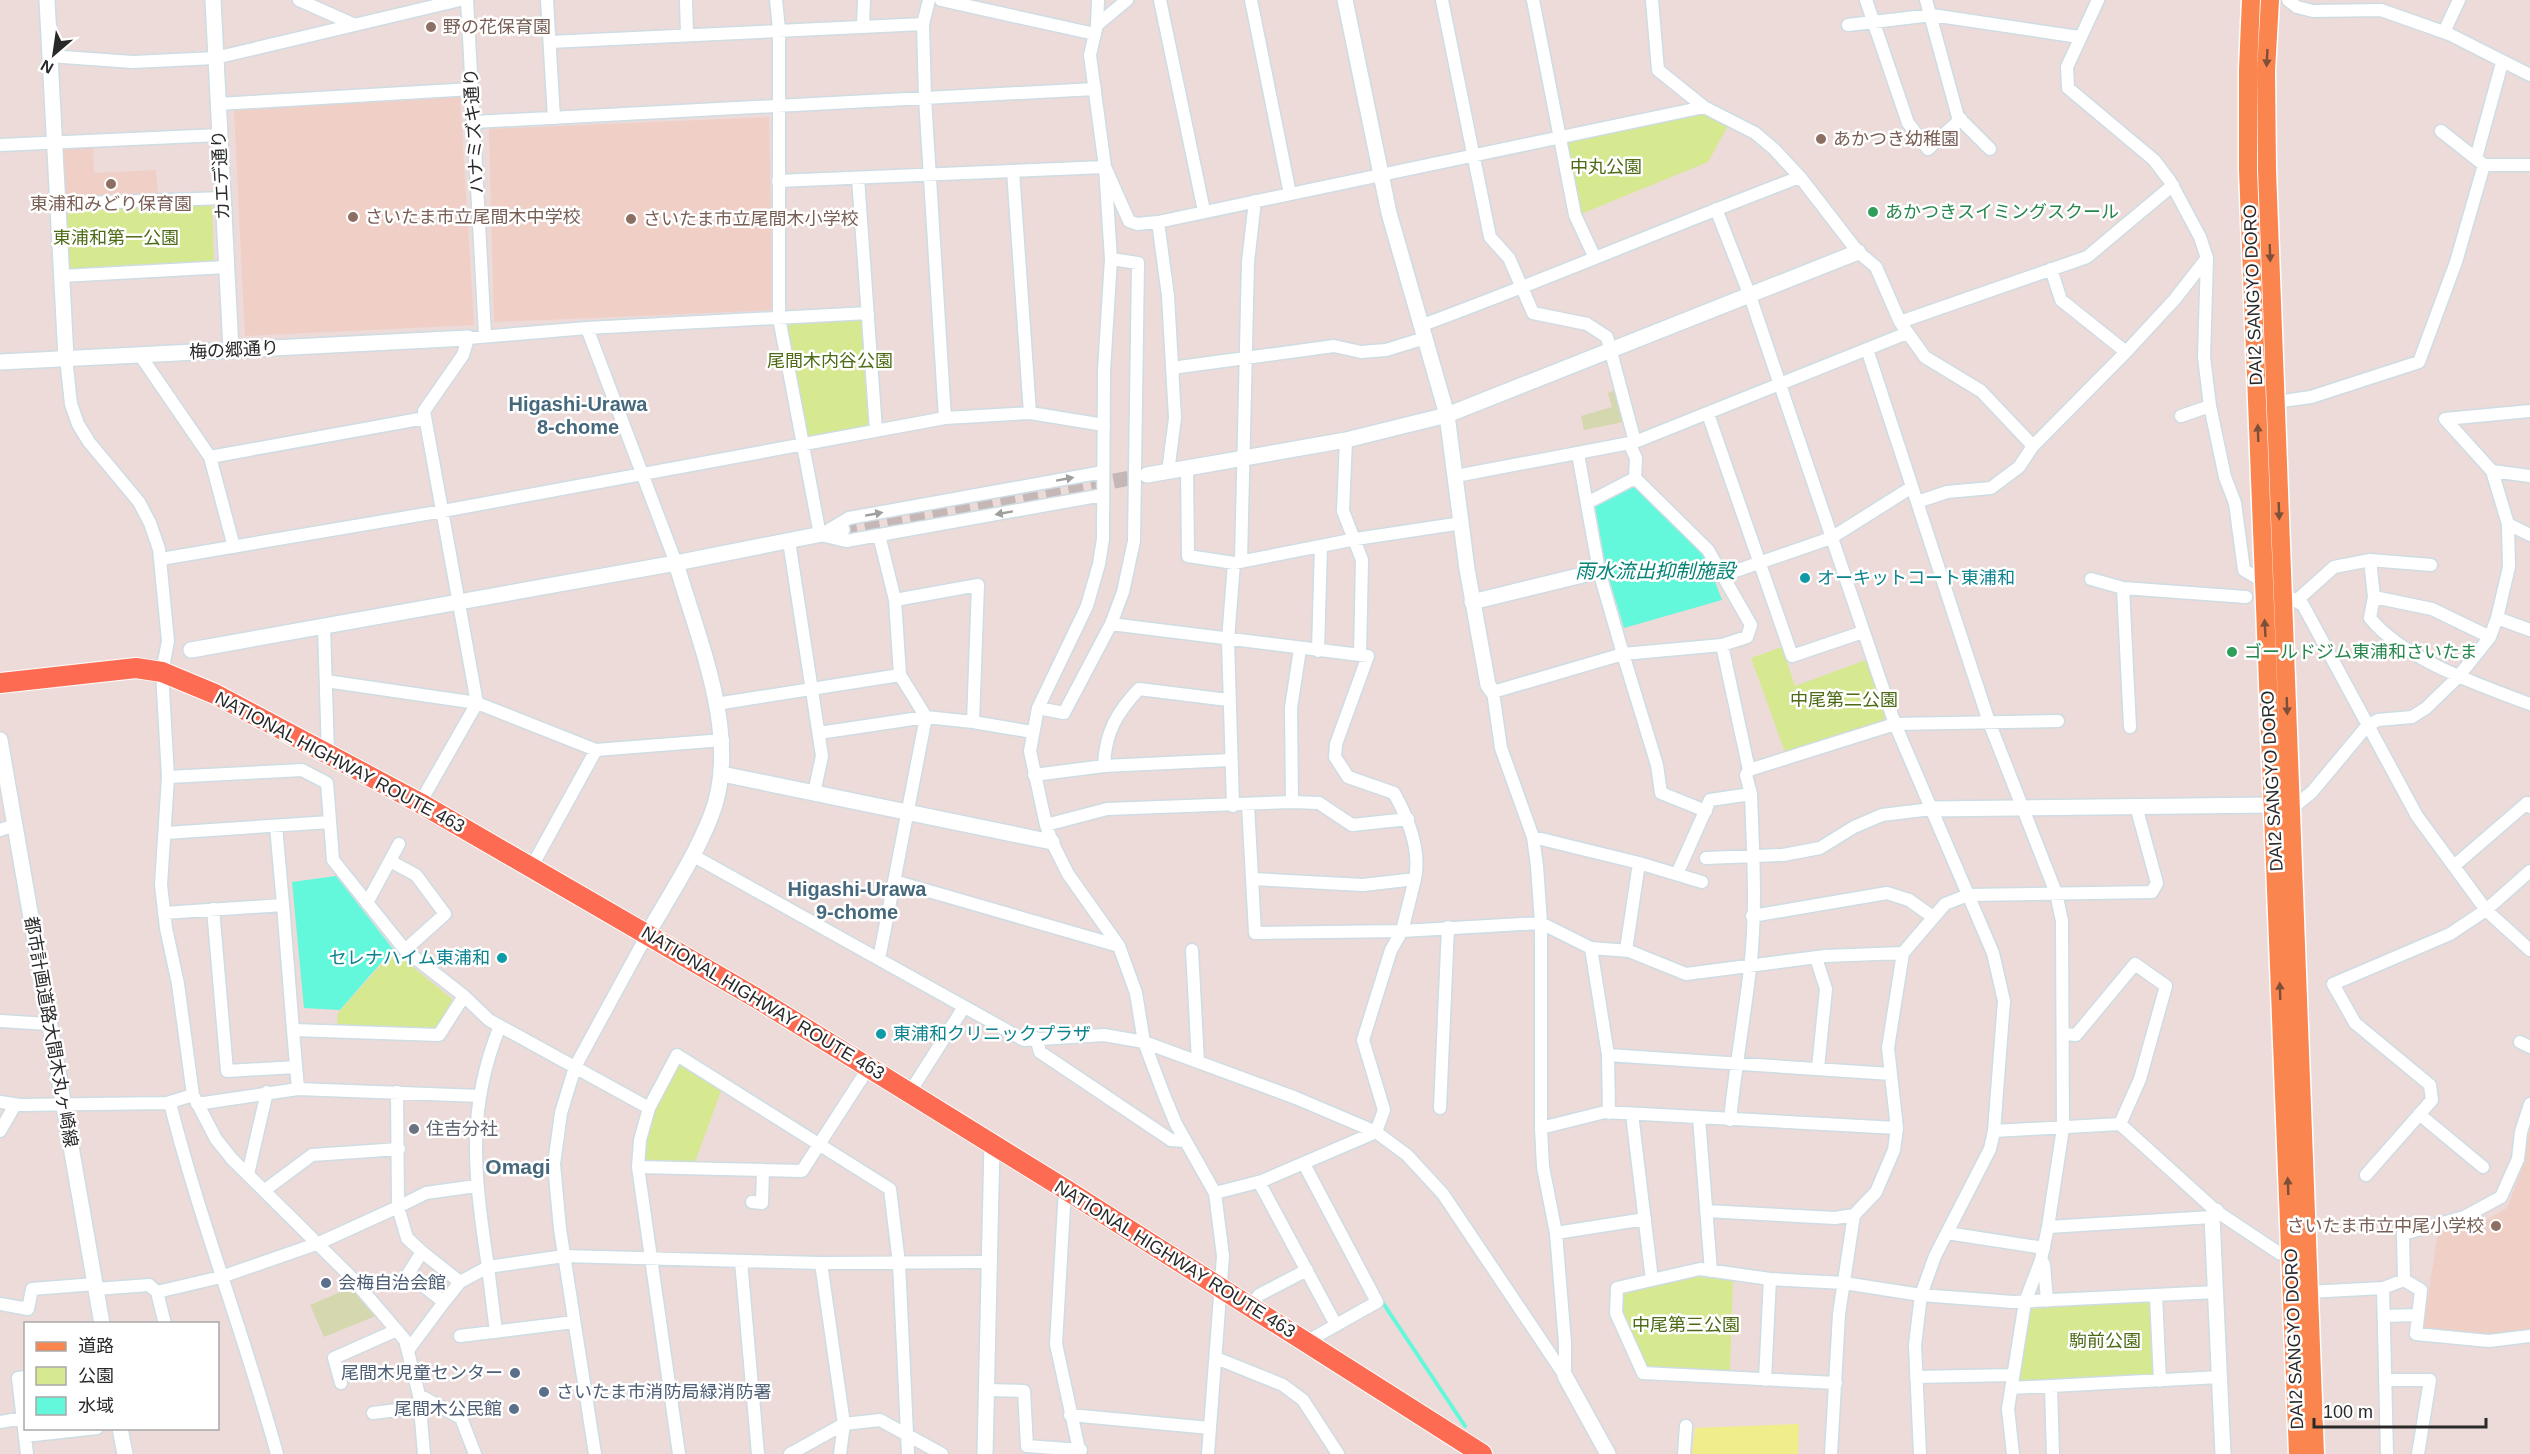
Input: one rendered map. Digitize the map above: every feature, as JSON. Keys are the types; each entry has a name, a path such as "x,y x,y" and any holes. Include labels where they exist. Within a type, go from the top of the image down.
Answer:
{"highway":[{"name":"NATIONAL HIGHWAY ROUTE 463","path":"0,683 107,669 136,668 162,672 215,694 420,803 648,933 869,1066 1482,1454"}],"main road":[{"name":"DAI2 SANGYO DORO","path":"2251,0 2248,170 2298,1454"},
{"name":"DAI2 SANGYO DORO","path":"2270,0 2266,124 2275,402 2289,596 2291,809 2315,1454"}],"street":[{"path":"47,0 70,404 89,442 124,481 144,509 155,535 161,559 168,641 162,672 168,777 161,885 195,1099 222,1146 319,1244 397,1330 409,1348 420,1401 424,1454"},
{"name":"カエデ通り","path":"213,0 231,350"},
{"path":"299,0 355,25"},
{"path":"49,56 133,62 216,58 460,0"},
{"name":"ハナミズキ通り","path":"467,0 485,335"},
{"path":"547,0 554,118"},
{"path":"686,0 687,34"},
{"path":"776,0 779,30 779,318 820,535"},
{"path":"863,26 864,0"},
{"path":"929,0 923,24 925,98 945,417"},
{"path":"941,0 1096,30"},
{"path":"1098,0 1096,30 1090,55 1105,167 1111,259 1104,370 1102,539 1094,584 1081,620 1038,708 1030,751 1046,825 1052,842 1068,874 1119,946 1136,993 1144,1042 1185,1141 1215,1194 1221,1224 1222,1289 1209,1454"},
{"path":"1096,30 1127,0"},
{"path":"1160,0 1204,211"},
{"path":"1251,0 1290,194"},
{"path":"1345,0 1380,174 1446,415 1472,602 1488,685 1493,692 1501,748 1533,837 1541,923 1543,1167 1556,1233 1565,1343 1565,1376"},
{"path":"1442,0 1490,237 1509,258 1533,313 1587,324 1607,337 1636,458 1635,478 1708,550 1751,625 1748,637 1722,645 1623,654 1493,692"},
{"path":"1533,0 1575,215 1594,256"},
{"path":"1652,0 1658,70 1704,107 1755,133 1774,149 1800,177 1858,252 1876,267 1903,328 1925,357 1981,391 2033,446"},
{"path":"1866,0 1908,123 1928,149 1961,119"},
{"path":"1926,0 1961,119 1990,149"},
{"path":"2097,0 2067,67 2068,88 2133,140 2154,160 2173,185 2187,210 2207,258 2204,357 2210,406 2225,477 2235,503 2244,570 2303,605 2417,816 2486,910 2530,950"},
{"path":"2288,0 2297,7 2313,11 2381,10 2444,32 2530,75"},
{"path":"2444,32 2459,0"},
{"path":"1848,25 1932,15 2079,37"},
{"path":"550,42 923,24"},
{"path":"2275,402 2311,397 2419,362 2456,262 2502,63"},
{"path":"218,104 472,89"},
{"path":"474,122 1095,89"},
{"path":"1105,167 1130,221 1137,224 1158,222 1704,107"},
{"path":"2441,131 2480,162 2530,165"},
{"path":"0,145 219,135"},
{"path":"778,181 1105,167"},
{"path":"1013,171 1030,413"},
{"path":"1172,368 1334,345 1361,351 1386,350 1594,256 1800,177"},
{"path":"858,178 876,430"},
{"path":"1456,476 1632,443 1708,414 1867,349 1903,328 2052,269 2088,258 2173,185"},
{"path":"58,204 223,198"},
{"path":"1233,806 1228,700 1228,640 1245,458 1248,262 1255,201"},
{"path":"1716,209 1750,296 1895,724 1993,953 2004,1001 1994,1131 1983,1164 1926,1275 1921,1295 1916,1322 1920,1454"},
{"path":"1158,222 1168,296 1175,418 1168,472"},
{"path":"1147,475 1346,440 1446,415 1858,252"},
{"path":"1917,502 1947,492 1991,488 2019,467 2033,446 2126,352 2175,299 2207,258"},
{"path":"1038,708 1064,713 1111,624 1128,571 1135,520 1137,263 1111,259"},
{"path":"62,276 226,267"},
{"path":"2052,269 2061,300 2126,352"},
{"path":"420,803 477,703 424,411 465,351 468,338 587,328 868,313"},
{"path":"587,328 676,563 716,704 723,740 722,774 711,816 692,855 575,1067 561,1113 554,1164 564,1256 595,1454"},
{"name":"梅の郷通り","path":"0,362 468,338"},
{"path":"1867,349 1989,722 2056,892 2062,921 2063,1128 2048,1227 2042,1254 2025,1302 2011,1388 2008,1409 2013,1454"},
{"path":"140,356 210,457 234,547"},
{"path":"2181,416 2210,406"},
{"path":"2291,809 2312,792 2367,726 2378,720 2412,717 2426,708 2458,677 2490,637 2498,618 2509,567 2508,524 2492,471 2445,419 2530,411"},
{"path":"161,559 443,511 945,417 1030,413 1104,425"},
{"path":"1708,414 1792,656 1863,632"},
{"path":"210,457 425,418"},
{"path":"1346,440 1343,511 1356,539 1362,560 1360,655"},
{"path":"1578,454 1599,571 1657,765 1661,793 1706,811"},
{"path":"1187,469 1188,556 1237,562 1356,539 1462,523"},
{"path":"2492,471 2530,476"},
{"path":"820,535 849,518 1103,472"},
{"path":"1587,503 1635,478"},
{"path":"1721,576 1831,538 1912,487"},
{"path":"820,535 846,541 1103,495"},
{"path":"2508,524 2530,535"},
{"path":"191,650 459,600 676,563 842,530"},
{"path":"879,535 895,600 900,675 926,717 879,959"},
{"path":"789,541 822,756 814,793"},
{"path":"1318,651 1321,546"},
{"path":"2289,596 2334,567 2370,560 2431,565"},
{"path":"2370,560 2374,597 2370,618 2382,633 2458,677 2530,704"},
{"path":"1472,602 1599,571"},
{"path":"2091,579 2123,588 2246,597"},
{"path":"895,600 978,585 972,722"},
{"path":"2123,588 2130,727"},
{"path":"2374,597 2432,609 2490,637"},
{"path":"2498,618 2530,630"},
{"path":"1111,624 1368,656 1336,744 1335,757 1348,777 1394,794 1408,819 1417,868 1402,931 1391,950 1364,1040 1384,1110 1376,1132 1259,1182 1215,1194"},
{"path":"324,626 328,754"},
{"path":"1722,645 1749,770 1746,775 1750,794 1754,857 1750,967 1730,1120"},
{"path":"1292,802 1291,708 1300,649"},
{"path":"716,704 900,675"},
{"path":"326,681 477,703 596,750 723,740"},
{"path":"1104,766 1105,744 1111,725 1123,705 1139,689 1228,700"},
{"path":"819,733 926,717 1032,732"},
{"path":"1749,770 1895,724 2058,721"},
{"name":"都市計画道路大間木丸ヶ崎線","path":"0,740 102,1322"},
{"path":"531,868 596,750"},
{"path":"1034,775 1104,766 1230,760"},
{"path":"168,777 302,770 327,783 333,860 405,950 464,996 489,1020 649,1108"},
{"path":"722,774 1052,842"},
{"path":"1677,874 1710,800 1714,797 1750,794"},
{"path":"1046,825 1107,809 1292,802 1319,803 1353,825 1408,819"},
{"path":"2454,866 2527,803 2530,807"},
{"path":"1248,805 1255,933 1402,931 1541,923 1591,948 1626,950 1686,974 1816,958 1903,953"},
{"path":"1706,858 1783,855 1820,848 1854,827 1882,815 1931,809 2273,805"},
{"path":"1831,1454 1837,1341 1854,1215 1875,1192 1894,1150 1897,1128 1888,1048 1903,953 1945,904 1968,895 2152,892 2157,883 2136,806"},
{"path":"166,833 330,822"},
{"path":"0,830 15,825"},
{"path":"276,826 298,1089"},
{"path":"1533,837 1639,862 1702,882"},
{"path":"367,903 399,844"},
{"path":"692,855 1024,1040 1104,1035 1144,1042 1296,1098 1376,1132 1407,1155 1443,1194 1565,1376 1608,1454"},
{"path":"390,861 416,875 445,914 405,950"},
{"path":"1626,950 1639,862"},
{"path":"2366,1175 2432,1100 2430,1084 2355,1023 2333,984 2450,934 2486,910 2530,871"},
{"path":"1253,879 1305,884 1363,885 1415,879"},
{"path":"894,881 1119,946"},
{"path":"1752,916 1887,893 1910,900 1933,917"},
{"path":"164,913 283,905"},
{"path":"213,909 227,1071 296,1067"},
{"path":"1440,1108 1448,927"},
{"path":"1591,948 1608,1055 1609,1113"},
{"path":"1192,950 1198,1062"},
{"path":"1816,958 1826,989 1818,1068"},
{"path":"2064,1034 2076,1035 2135,964 2166,986 2140,1079 2120,1124"},
{"path":"293,1030 439,1035 464,996"},
{"path":"910,1092 964,1007"},
{"path":"0,1021 50,1024"},
{"path":"496,1332 476,1186 475,1138 485,1062 500,1026"},
{"path":"1036,1038 1040,1052 1171,1140 1185,1141"},
{"path":"679,1454 638,1167 643,1127 649,1108 676,1055 890,1189 899,1263 908,1454"},
{"path":"1608,1055 1736,1063 1744,1066 1818,1068 1891,1074"},
{"path":"638,1167 802,1171 869,1066"},
{"path":"0,1102 15,1105 170,1103 298,1089 480,1096"},
{"path":"248,1174 267,1092"},
{"path":"397,1092 398,1207 407,1238 460,1282"},
{"path":"170,1103 200,1212 258,1386 277,1454"},
{"path":"2404,1280 2403,1234 2464,1217 2501,1197 2518,1159 2521,1132 2530,1104"},
{"path":"0,1131 15,1105"},
{"path":"1541,1128 1609,1113 1897,1128"},
{"path":"1632,1114 1652,1280"},
{"path":"2419,1114 2483,1167"},
{"path":"1699,1118 1711,1271"},
{"path":"1994,1131 2120,1124 2214,1214 2279,1253 2291,1257"},
{"path":"985,1454 992,1144"},
{"path":"265,1190 312,1155 399,1149"},
{"path":"1304,1164 1377,1302 1306,1342"},
{"path":"752,1202 762,1203 763,1170"},
{"path":"1259,1182 1336,1325"},
{"path":"157,1292 221,1276 319,1244 426,1193 476,1186"},
{"path":"987,1390 1024,1390 1027,1446 1080,1452 1056,1344 1065,1189"},
{"path":"1706,1211 1835,1218 1854,1215"},
{"path":"2048,1227 2214,1214"},
{"path":"2214,1214 2223,1454"},
{"path":"1556,1233 1645,1219"},
{"path":"1947,1233 2042,1254"},
{"path":"422,1252 408,1274 444,1302"},
{"path":"2042,1254 2047,1301"},
{"path":"409,1348 460,1282 488,1267 564,1256 821,1263 988,1262"},
{"path":"741,1261 758,1454"},
{"path":"821,1263 844,1424 840,1454"},
{"path":"1836,1383 1643,1373 1616,1313 1617,1288 1700,1269 1770,1278 1844,1283 1921,1295 2025,1302 2216,1292"},
{"path":"1251,1307 1259,1295 1307,1270"},
{"path":"1765,1380 1770,1278"},
{"path":"2308,1292 2383,1288 2404,1280"},
{"path":"2404,1280 2421,1290 2416,1334 2489,1341 2530,1336"},
{"path":"0,1304 28,1309 32,1289 149,1285 157,1292 165,1322"},
{"path":"2383,1288 2387,1454"},
{"path":"2156,1295 2160,1381"},
{"path":"2384,1316 2418,1315"},
{"path":"460,1336 574,1322"},
{"path":"341,1383 334,1358 397,1330"},
{"path":"1216,1358 1283,1385 1303,1400 1338,1454"},
{"path":"1916,1377 2013,1375"},
{"path":"24,1377 18,1378 24,1427"},
{"path":"2011,1388 2220,1377"},
{"path":"2385,1380 2430,1380 2418,1454"},
{"path":"2050,1387 2053,1454"},
{"path":"373,1413 420,1401 461,1418 475,1454"},
{"path":"1070,1415 1210,1428"},
{"path":"0,1422 23,1418"},
{"path":"790,1454 844,1424 879,1420 942,1454"},
{"path":"1684,1454 1686,1426"},
{"path":"24,1430 27,1454"},
{"path":"25,1436 79,1430"},
{"path":"120,1430 124,1454"}],"shaded area":[{"name":"さいたま市立尾間木中学校","path":"460,97 474,325 245,336 234,110"},
{"name":"さいたま市立尾間木小学校","path":"769,117 773,310 494,322 489,129"},
{"name":"東浦和みどり保育園","path":"93,147 94,173 156,170 158,195 71,200 65,196 63,153 66,148"},
{"path":"1615,390 1623,422 1584,430 1581,416 1612,407 1608,393"},
{"name":"さいたま市立中尾小学校","path":"2530,1128 2530,1330 2489,1335 2423,1329 2438,1232 2486,1220 2507,1208 2520,1174"},
{"path":"352,1287 378,1315 324,1337 310,1305"},
{"path":"1799,1424 1798,1454 1692,1454 1695,1428"}],"green space":[{"name":"中丸公園","path":"1704,112 1728,126 1708,162 1581,214 1567,146 1571,140"},
{"name":"東浦和第一公園","path":"212,203 214,263 74,271 70,267 66,217 71,210"},
{"name":"尾間木内谷公園","path":"858,318 864,322 871,422 867,428 813,439 807,436 788,328 790,323"},
{"name":"中尾第二公園","path":"1782,647 1795,686 1866,660 1885,717 1882,721 1785,752 1751,658"},
{"path":"393,951 451,998 452,1003 437,1026 430,1030 337,1025 338,1013"},
{"path":"682,1065 721,1091 695,1162 647,1162 643,1158 657,1102 676,1067"},
{"name":"中尾第三公園","path":"1696,1277 1733,1279 1730,1372 1647,1369 1624,1319 1620,1299 1622,1291"},
{"name":"駒前公園","path":"2148,1301 2153,1304 2156,1371 2153,1376 2017,1384 2030,1309"}],"water":[{"name":"雨水流出抑制施設","path":"1633,484 1704,553 1722,600 1624,628 1606,568 1595,506"},
{"path":"336,876 393,949 340,1010 304,1008 292,882"}],"waterway":[{"path":"1381,1300 1465,1426"}],"tunnel":[{"path":"842,530 1147,475"}],"place":[{"name":"野の花保育園","path":"431,27"},
{"name":"あかつき幼稚園","path":"1821,139"},
{"name":"東浦和みどり保育園","path":"111,184"},
{"name":"あかつきスイミングスクール","path":"1873,212"},
{"name":"さいたま市立尾間木中学校","path":"353,217"},
{"name":"さいたま市立尾間木小学校","path":"631,219"},
{"name":"オーキットコート東浦和","path":"1805,578"},
{"name":"ゴールドジム東浦和さいたま","path":"2232,652"},
{"name":"セレナハイム東浦和","path":"502,958"},
{"name":"東浦和クリニックプラザ","path":"881,1034"},
{"name":"住吉分社","path":"414,1129"},
{"name":"さいたま市立中尾小学校","path":"2496,1226"},
{"name":"会梅自治会館","path":"326,1283"},
{"name":"尾間木児童センター","path":"515,1373"},
{"name":"さいたま市消防局緑消防署","path":"544,1392"},
{"name":"尾間木公民館","path":"514,1409"}],"district":[{"name":"Higashi-Urawa 8-chome","path":"578,416"},
{"name":"Higashi-Urawa 9-chome","path":"857,900"},
{"name":"Omagi","path":"518,1167"}]}
